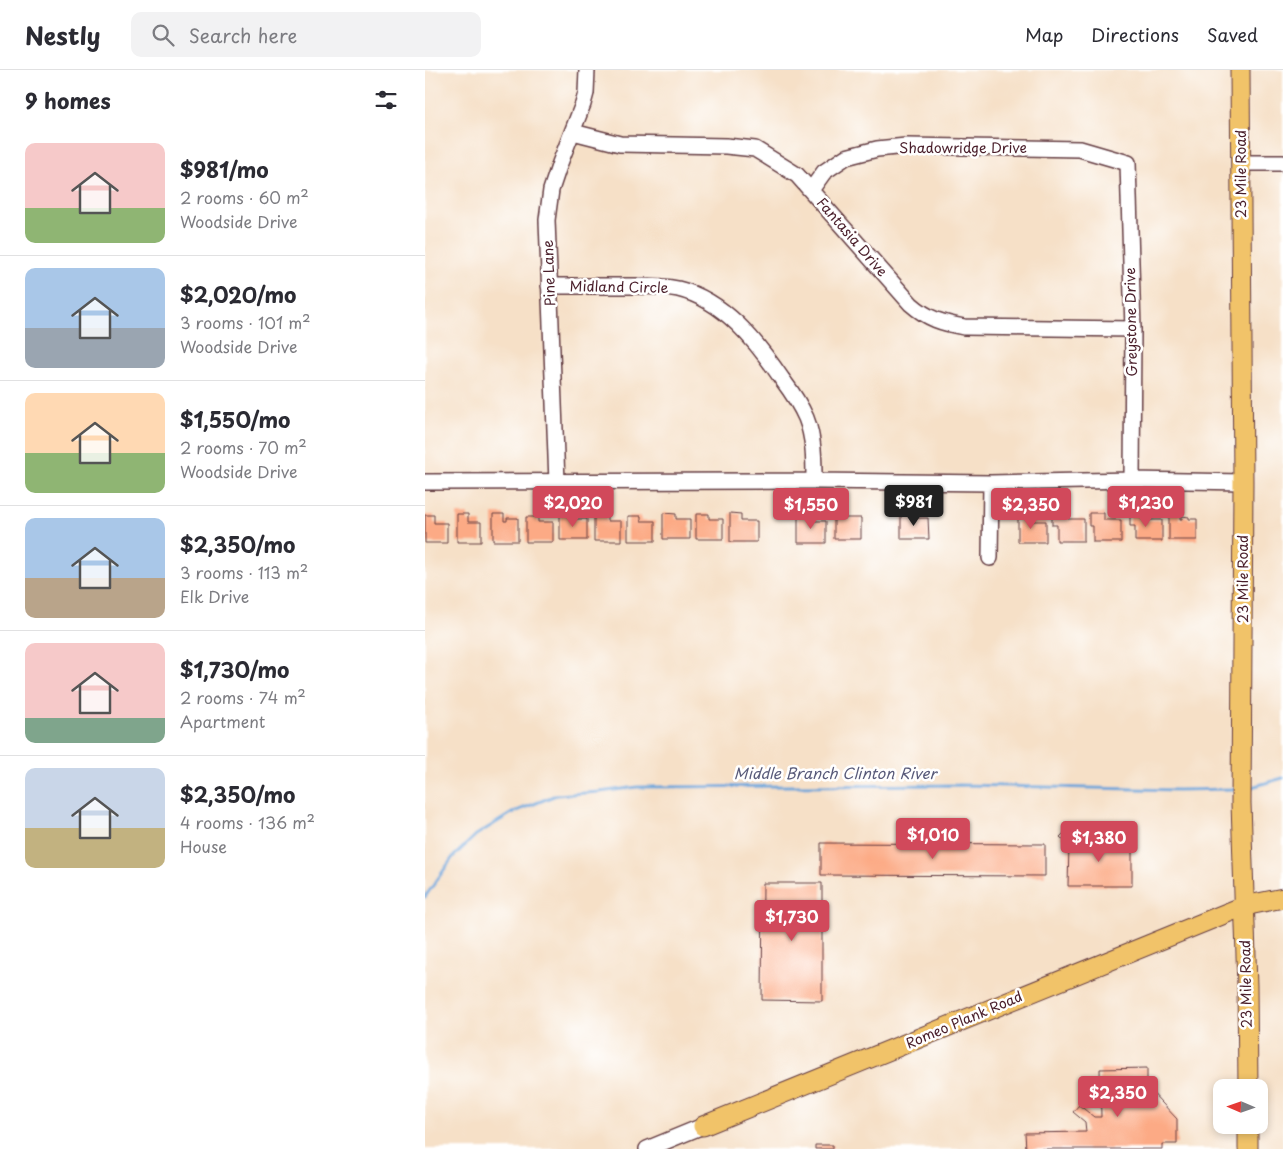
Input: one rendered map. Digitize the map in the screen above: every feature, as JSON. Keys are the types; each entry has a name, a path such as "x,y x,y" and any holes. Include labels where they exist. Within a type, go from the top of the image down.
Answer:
{"main road":[{"name":"23 Mile Road","path":"1241,70 1243,482 1241,803 1247,986 1247,1079"},
{"name":"Romeo Plank Road","path":"703,1126 1244,906 1283,898"},
{"path":"1248,1134 1248,1149"}],"street":[{"name":"Pine Lane","path":"557,482 547,220 551,190 586,93 587,70"},
{"name":"Fantasia Drive","path":"573,132 620,144 726,146 755,149 797,175 911,304 924,316 964,327 1133,330"},
{"name":"Shadowridge Drive","path":"811,190 824,172 846,157 877,149 906,146 1080,148 1128,163"},
{"name":"Greystone Drive","path":"1128,163 1133,330 1132,480"},
{"path":"1241,163 1283,164"},
{"name":"Midland Circle","path":"549,286 667,287 699,296 721,310 754,342 769,360 799,404 810,432 813,447 814,481"},
{"path":"425,482 814,481 991,483 1132,480 1243,482"},
{"path":"990,558 991,483"},
{"name":"Romeo Plank Road","path":"647,1149 703,1126"}],"building":[{"path":"901,510 912,510 912,518 928,518 929,539 901,539"},
{"path":"834,511 845,511 845,518 861,518 861,539 834,539"},
{"path":"1052,512 1068,513 1068,519 1084,519 1084,541 1057,541 1057,525 1052,525"},
{"path":"663,513 676,514 676,519 690,519 690,539 663,539"},
{"path":"730,513 741,514 741,521 757,521 757,542 730,542"},
{"path":"1089,513 1104,513 1104,520 1121,520 1121,542 1093,542 1093,526 1089,526"},
{"path":"1130,513 1146,513 1146,520 1162,520 1162,541 1135,541 1135,526 1130,526"},
{"path":"1169,513 1180,513 1180,519 1182,519 1182,516 1189,517 1189,519 1197,519 1197,540 1169,540"},
{"path":"457,514 468,514 468,522 481,522 481,542 457,542"},
{"path":"493,514 504,514 504,521 507,521 507,518 518,518 518,541 493,541"},
{"path":"560,514 573,514 573,519 587,519 587,540 560,540"},
{"path":"696,514 709,514 709,519 723,519 723,539 696,539"},
{"path":"798,514 810,514 810,521 826,521 826,543 798,543"},
{"path":"1018,514 1029,514 1030,521 1046,521 1046,542 1018,542"},
{"path":"425,515 434,515 434,523 447,523 447,543 425,543"},
{"path":"594,515 607,515 607,521 621,521 621,541 594,541"},
{"path":"628,516 641,516 641,521 655,521 655,541 628,541"},
{"path":"526,517 538,517 538,522 553,522 553,542 526,542"},
{"path":"1066,831 1075,841 1132,841 1132,886 1068,886 1069,845 1060,837"},
{"path":"821,843 1045,844 1045,876 821,875"},
{"path":"763,883 822,883 822,1001 762,1000"},
{"path":"1147,1068 1147,1087 1177,1119 1177,1144 1162,1144 1162,1149 1026,1149 1025,1133 1086,1132 1085,1122 1073,1112 1079,1105 1094,1117 1101,1117 1100,1069"},
{"path":"815,1145 833,1145 833,1149 815,1149"}],"waterway":[{"name":"Middle Branch Clinton River","path":"1248,788 1283,778"},
{"name":"Middle Branch Clinton River","path":"425,897 453,857 476,835 512,813 556,795 637,787 962,785 1178,790 1234,789"}]}
